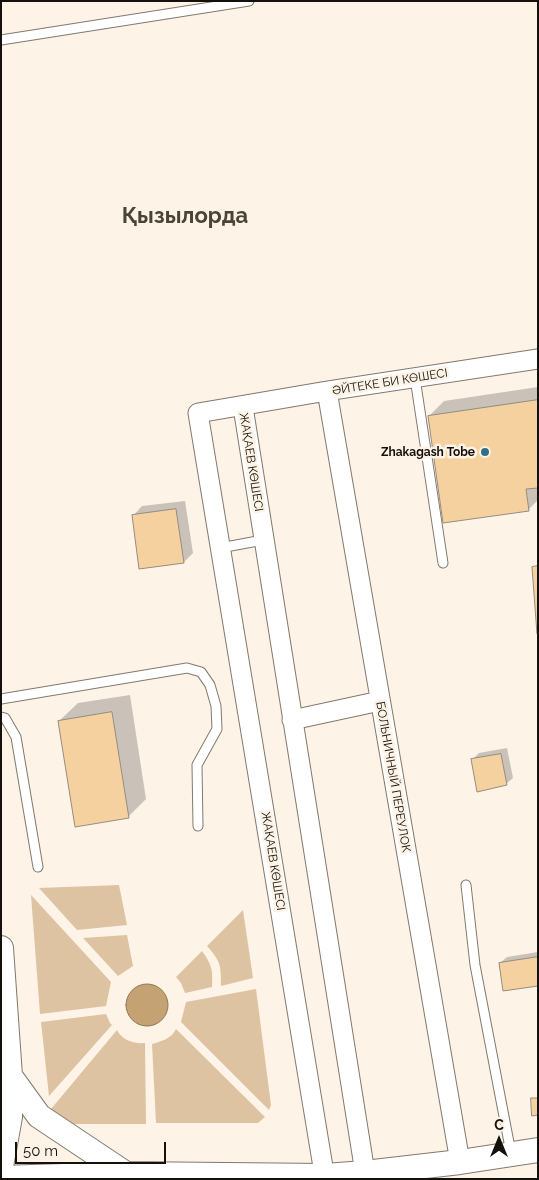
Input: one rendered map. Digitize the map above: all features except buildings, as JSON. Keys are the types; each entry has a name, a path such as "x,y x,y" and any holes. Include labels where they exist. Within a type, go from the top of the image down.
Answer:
{"street":[{"name":"ӘЙТЕКЕ БИ КӨШЕСІ","path":"242,406 326,391 538,360"},
{"name":"БОЛЬНИЧНЫЙ ПЕРЕУЛОК","path":"326,391 460,1162"},
{"name":"ЖАҚАЕВ КӨШЕСІ","path":"325,1177 198,413 242,406 365,1176"},
{"path":"292,720 380,701"},
{"path":"1,948 10,1076 10,1117 1,1166"},
{"path":"10,1076 39,1116 123,1176"},
{"path":"1,1178 365,1176 538,1150"}],"lane":[{"path":"1,40 249,1"},
{"path":"415,378 443,563"},
{"path":"220,548 263,540"},
{"path":"1,699 187,668 201,672 210,685 216,706 217,729 197,765 198,826"},
{"path":"1,717 5,718 16,737 38,867"},
{"path":"466,885 475,964 512,1154"}],"shaded area":[{"path":"119,885 127,925 77,930 39,888"},
{"path":"31,895 111,982 106,1006 40,1014"},
{"path":"243,910 253,978 221,986 219,964 207,946"},
{"path":"127,935 133,966 118,976 83,938"},
{"path":"202,951 211,968 212,987 185,993 176,977"},
{"path":"151,984 159,987 165,993 168,1005 165,1017 159,1023 143,1026 135,1023 129,1017 126,1001 129,993 135,987"},
{"path":"256,989 271,1105 269,1110 181,1022 186,1002"},
{"path":"106,1014 112,1025 49,1096 41,1022"},
{"path":"176,1029 265,1117 258,1123 156,1123 152,1044 163,1041"},
{"path":"117,1030 128,1041 145,1043 146,1124 74,1124 51,1109"}],"place":[{"name":"Zhakagash Tobe","path":"485,452"}],"district":[{"name":"Қызылорда","path":"185,216"}]}
